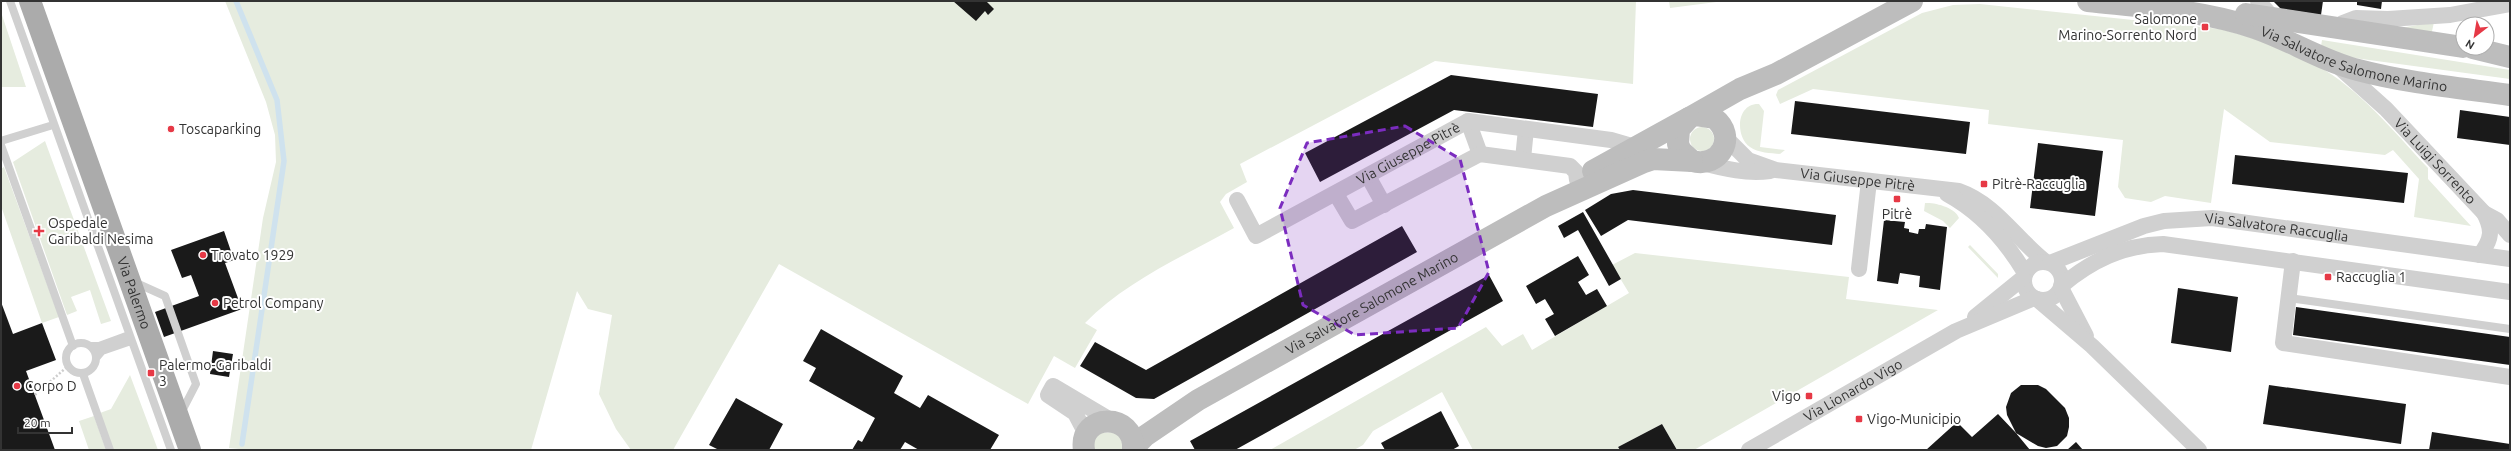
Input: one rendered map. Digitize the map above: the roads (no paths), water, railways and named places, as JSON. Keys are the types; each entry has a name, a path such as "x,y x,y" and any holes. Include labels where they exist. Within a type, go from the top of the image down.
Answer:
{"main road":[{"name":"Via Palermo","path":"30,1 190,450"}],"street":[{"path":"1546,206 1577,180 1692,117 1740,88 1776,74 1912,1"},
{"name":"Via Salvatore Salomone Marino","path":"2088,1 2201,13 2249,14 2274,19 2312,37 2335,64 2392,76 2510,96"},
{"path":"2341,30 2343,23 2356,18 2388,19 2450,15 2490,4 2510,4"},
{"name":"Via Salvatore Salomone Marino","path":"2249,14 2312,37 2341,30 2455,45"},
{"path":"2495,53 2510,57"},
{"name":"Via Luigi Sorrento","path":"2335,64 2386,109 2484,213"},
{"path":"1776,74 1737,105 1725,135 1722,152 1717,158 1697,162 1681,151 1678,144 1679,129 1692,117 1714,118 1719,122 1725,135 1748,160 1776,170"},
{"path":"2386,109 2384,87 2392,76"},
{"path":"1468,121 1480,154"},
{"name":"Via Giuseppe Pitrè","path":"1237,200 1256,236 1336,194 1468,121 1611,140 1635,147"},
{"path":"1523,159 1526,129"},
{"path":"1336,194 1352,222 1480,154 1570,166 1576,172 1577,180"},
{"path":"1546,206 1653,159 1697,162 1722,168 1755,173 1776,170"},
{"name":"Via Giuseppe Pitrè","path":"1776,170 1959,191 1983,202 2033,252 2048,262"},
{"path":"1368,176 1384,205"},
{"path":"1859,269 1869,181"},
{"path":"1939,189 1968,207 1984,221 2008,248 2024,275 2025,290 2092,346 2199,450"},
{"name":"Via Salvatore Salomone Marino","path":"1198,400 1546,206"},
{"path":"2484,213 2497,220 2510,235"},
{"path":"2480,255 2488,245 2492,232 2484,213"},
{"name":"Via Salvatore Raccuglia","path":"2048,262 2144,226 2190,218 2212,218 2510,259"},
{"name":"Via Salvatore Raccuglia","path":"2061,287 2076,273 2103,257 2149,244 2185,246 2510,292"},
{"path":"2294,261 2283,343 2510,377"},
{"path":"1956,331 2024,275 2031,265 2048,262 2059,270 2061,287 2092,346"},
{"path":"1956,331 2035,299 2050,299 2061,287"},
{"name":"Via Lionardo Vigo","path":"1749,450 1956,331"},
{"path":"1083,444 1075,413 1048,395 1053,386 1128,430 1133,449"},
{"path":"1083,444 1094,425 1115,422 1145,422 1198,400"},
{"path":"1133,449 1145,436 1198,400"}],"lane":[{"path":"10,1 53,125 171,450"},
{"path":"1,141 53,125"},
{"path":"1,145 73,346"},
{"path":"2289,298 2510,329"},
{"path":"130,338 102,351 97,357 94,366 83,374 74,372 68,366 66,357 73,346 82,343 91,346 99,346 130,338"},
{"path":"91,346 97,357"},
{"path":"83,374 110,450"}],"waterway":[{"path":"236,1 277,100 284,161 242,444"}],"place":[{"name":"Salomone Marino-Sorrento Nord","path":"2205,27"},
{"name":"Toscaparking","path":"171,129"},
{"name":"Pitrè-Raccuglia","path":"1984,184"},
{"name":"Pitrè","path":"1897,199"},
{"name":"Ospedale Garibaldi Nesima","path":"39,231"},
{"name":"Trovato 1929","path":"203,255"},
{"name":"Raccuglia 1","path":"2328,277"},
{"name":"Petrol Company","path":"215,303"},
{"name":"Palermo-Garibaldi 3","path":"151,373"},
{"name":"Corpo D","path":"17,386"},
{"name":"Vigo","path":"1809,396"},
{"name":"Vigo-Municipio","path":"1859,419"}]}
